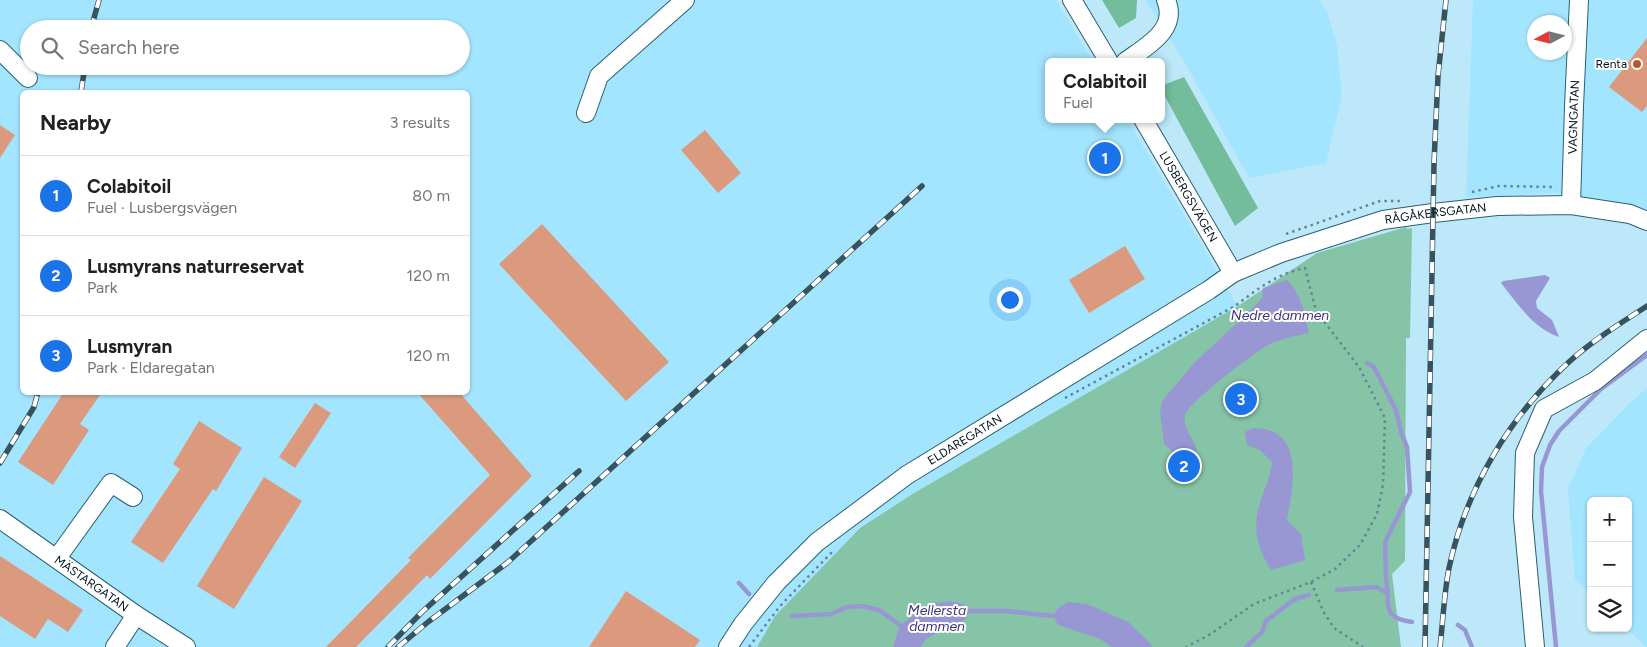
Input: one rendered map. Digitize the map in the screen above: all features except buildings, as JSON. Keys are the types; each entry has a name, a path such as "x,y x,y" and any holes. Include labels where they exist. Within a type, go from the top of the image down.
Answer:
{"street":[{"path":"586,113 599,76 685,0"},
{"path":"1072,0 1107,58"},
{"path":"1130,58 1160,36 1167,23 1169,6 1166,0"},
{"name":"VAGNGATAN","path":"1571,206 1580,0"},
{"path":"0,50 20,70"},
{"path":"25,75 28,78"},
{"name":"LUSBERGSVÄGEN","path":"1145,123 1233,273"},
{"name":"RÅGÅKERSGATAN","path":"1233,273 1282,254 1383,220 1433,212 1497,206 1571,206 1630,214 1647,221"},
{"name":"ELDAREGATAN","path":"728,647 743,624 776,583 824,536 907,475 1209,290 1233,273"},
{"path":"1535,647 1523,517 1525,453 1544,409 1595,381 1647,339"},
{"path":"57,558 111,483 132,497"},
{"name":"MÄSTARGATAN","path":"0,519 136,615 186,647"},
{"path":"115,647 136,615"}],"path":[{"path":"1063,399 1235,306 1258,288 1290,271 1305,268 1316,310 1359,367 1385,418 1383,485 1377,514 1360,545 1335,569 1311,582 1254,604 1209,635 1186,647"},
{"path":"749,647 780,606 837,548"},
{"path":"1311,582 1323,611 1334,628 1363,647"}],"shaded area":[{"path":"0,0 1056,0 1091,58 1045,58 1045,123 1129,123 1238,306 914,493 860,528 775,616 757,647 0,647"},
{"path":"1145,0 1320,0 1327,12 1337,45 1342,96 1326,163 1249,178 1182,58"},
{"path":"1473,0 1647,0 1647,212 1637,208 1555,193 1466,197"},
{"path":"1647,388 1647,647 1630,632 1632,632 1632,497 1587,497 1587,590 1575,579 1568,489 1586,448"}],"green space":[{"path":"1102,0 1137,0 1136,18 1119,28"},
{"path":"1184,77 1258,208 1235,226 1165,96 1165,84"},
{"path":"1406,227 1407,229 1412,228 1410,338 1406,338 1405,561 1392,574 1401,647 757,647 775,616 860,528 914,493 1238,306 1317,253"}],"water":[{"path":"1545,275 1550,278 1536,301 1537,308 1552,320 1559,337 1541,328 1533,321 1501,283 1503,281"},
{"name":"Nedre dammen","path":"1287,280 1299,298 1309,333 1283,339 1268,345 1237,367 1197,400 1185,415 1185,424 1197,451 1179,457 1164,444 1160,411 1162,401 1194,363 1262,298 1263,288"},
{"path":"1253,428 1270,431 1282,438 1289,448 1293,476 1287,520 1301,534 1305,560 1271,570 1259,546 1256,521 1272,462 1260,450 1247,445 1245,432"},
{"name":"Mellersta dammen","path":"950,601 963,604 969,611 966,618 960,623 932,636 921,647 893,647 900,625 930,604"},
{"path":"1068,602 1087,604 1128,622 1152,647 1112,647 1100,639 1058,625 1053,616 1057,609"}],"waterway":[{"path":"1556,647 1541,491 1542,467 1550,445 1559,431 1601,389 1647,355"},
{"path":"1367,363 1374,367 1396,410 1407,447 1410,492 1385,542 1388,593"},
{"path":"739,583 749,594"},
{"path":"1337,590 1376,587 1388,593 1389,611 1395,617 1412,622"},
{"path":"1246,647 1262,632 1266,621 1295,599 1309,595"},
{"path":"792,616 831,614 847,607 862,606 879,610 900,625"},
{"path":"969,611 1006,611 1053,616"},
{"path":"1458,625 1465,630 1472,647"}],"railway":[{"path":"93,20 99,0"},
{"path":"1425,647 1434,163 1438,76 1446,0"},
{"path":"81,90 84,75"},
{"path":"398,647 507,563 922,186"},
{"path":"1440,647 1447,578 1457,538 1479,482 1493,455 1528,405 1548,382 1579,353 1647,306"},
{"path":"0,463 34,407 37,395"},
{"path":"388,647 422,612 579,471"}],"place":[{"name":"Renta","path":"1637,64"},
{"name":"Colabitoil","path":"1105,158"},
{"name":"Lusmyran","path":"1241,399"},
{"name":"Lusmyrans naturreservat","path":"1184,466"}]}
